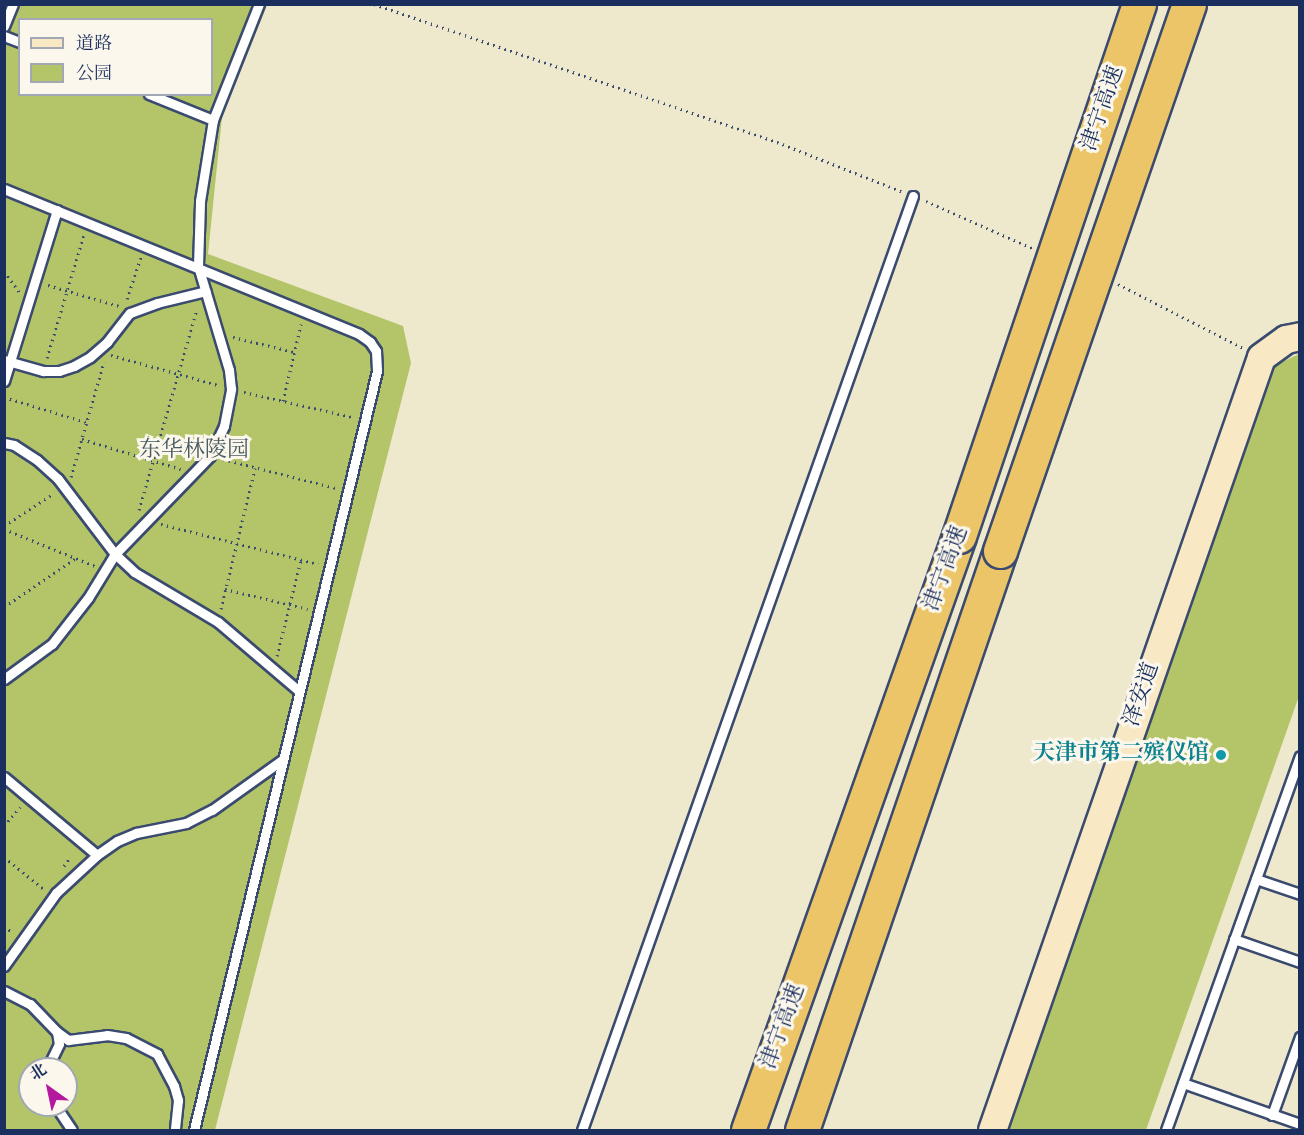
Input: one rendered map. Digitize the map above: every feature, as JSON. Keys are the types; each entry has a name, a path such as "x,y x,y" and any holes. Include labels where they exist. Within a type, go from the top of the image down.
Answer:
{"highway":[{"name":"津宁高速","path":"746,1131 959,536 1139,4"},
{"name":"津宁高速","path":"802,1131 1190,4"},
{"path":"824,1131 867,947"}],"street":[{"path":"1261,357 1293,338"},
{"name":"泽安道","path":"992,1131 1261,357"}],"lane":[{"path":"4,26 13,4"},
{"path":"4,679 52,644 88,598 115,554 145,520 210,456 224,426 231,389 230,370 198,266 200,201 213,120 259,4"},
{"path":"154,96 213,120"},
{"path":"4,189 198,266 359,334 376,351 377,371 298,690 194,1131"},
{"path":"582,1131 913,196"},
{"path":"4,381 7,362 28,304 57,210"},
{"path":"7,362 43,371 59,371 90,357 107,342 124,318 141,308 207,294"},
{"path":"4,443 14,446 37,460 66,488 115,554 134,572 218,622 298,690"},
{"path":"1166,1131 1299,756"},
{"path":"4,966 69,878 97,855 117,841 136,833 186,823 212,810 282,760"},
{"path":"4,777 97,855"},
{"path":"1256,879 1299,894"},
{"path":"1234,939 1299,962"},
{"path":"4,991 30,1004 57,1032 63,1042"},
{"path":"63,1042 107,1035 126,1038 157,1054 174,1086 178,1100 175,1131"},
{"path":"1272,1115 1299,1037"},
{"path":"54,1057 63,1042"},
{"path":"1183,1083 1299,1124"},
{"path":"62,1117 70,1130"}],"path":[{"path":"374,4 777,142 913,196 1043,252"},
{"path":"43,371 88,222"},
{"path":"35,282 124,308 144,245"},
{"path":"4,271 28,304"},
{"path":"1108,280 1261,357"},
{"path":"137,529 136,518 199,303 207,294"},
{"path":"283,401 304,311"},
{"path":"220,334 294,352"},
{"path":"4,528 66,488 107,354 231,389 365,420"},
{"path":"4,397 87,422"},
{"path":"82,439 195,473"},
{"path":"210,456 347,491"},
{"path":"218,622 255,468"},
{"path":"145,520 329,567"},
{"path":"4,528 104,570"},
{"path":"4,607 76,558"},
{"path":"277,657 301,560"},
{"path":"225,589 318,612"},
{"path":"4,826 28,797"},
{"path":"4,857 54,897"},
{"path":"4,926 12,932"}],"green space":[{"name":"东华林陵园","path":"5,5 267,5 222,117 208,254 403,326 411,363 215,1130 5,1130"},
{"name":"天津市第二殡仪馆","path":"1299,354 1299,696 1146,1130 1002,1130 1272,370 1278,364"}],"place":[{"name":"天津市第二殡仪馆","path":"1221,755"}]}
